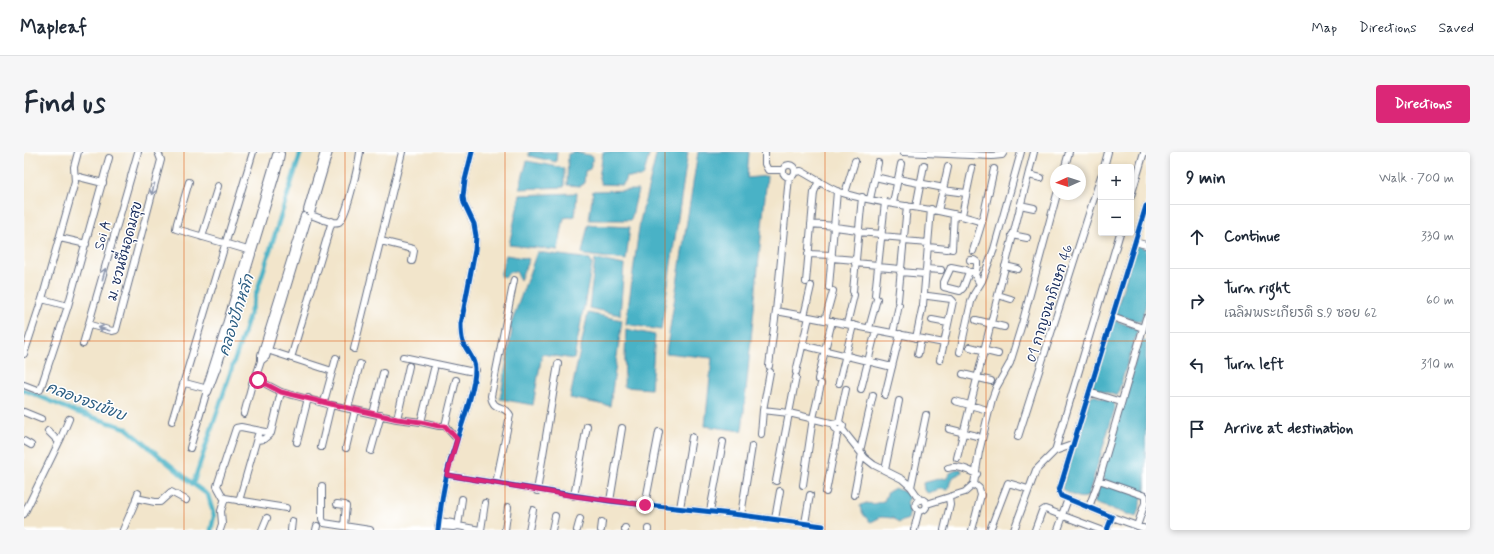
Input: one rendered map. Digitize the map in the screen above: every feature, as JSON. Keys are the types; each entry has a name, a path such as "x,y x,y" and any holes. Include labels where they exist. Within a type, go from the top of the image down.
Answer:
{"street":[{"path":"24,354 60,238 76,176 74,167 78,152"},
{"name":"Soi A","path":"83,344 90,325 138,152"},
{"name":"ม. ชวนชื่นอุดมสุข","path":"90,325 112,331 116,330 161,160 158,152"},
{"path":"172,421 185,382 253,152"},
{"path":"308,214 324,152"},
{"path":"244,414 256,380 260,376 257,374 261,361 261,355 265,350 329,152"},
{"path":"308,214 338,222 344,217 360,152"},
{"path":"354,349 402,152"},
{"path":"472,152 465,180 463,197 474,224 476,236 475,250 461,324 461,332 464,344 475,361 476,370 473,386 442,494 438,526 452,523 457,526 481,530 485,503"},
{"path":"766,152 765,164 768,170 783,170 785,167 791,165 795,169 795,172"},
{"path":"903,152 1002,155 1004,152"},
{"path":"960,352 973,298 982,281 994,249 1021,152"},
{"path":"957,458 1034,152"},
{"path":"1066,164 1069,152"},
{"path":"1105,164 1108,152"},
{"path":"1134,186 1144,152"},
{"path":"190,448 268,193 278,153"},
{"path":"24,385 40,390 68,306 109,158"},
{"path":"845,193 855,161"},
{"path":"870,199 878,163"},
{"path":"893,204 901,164"},
{"path":"916,207 924,165"},
{"path":"938,211 948,167"},
{"path":"962,215 972,168"},
{"path":"974,251 994,169"},
{"path":"783,170 784,175 789,177"},
{"path":"789,177 792,177 795,172 801,171 838,191 845,193 893,204 962,215 982,222"},
{"path":"1028,175 1041,178"},
{"path":"76,176 103,183"},
{"path":"761,434 776,311 789,177"},
{"path":"875,177 920,184 966,194"},
{"path":"776,481 807,316 808,254 814,192 820,181"},
{"path":"189,182 176,229 250,251"},
{"name":"01 กาญจนาภิเษก 46","path":"1018,437 1098,185"},
{"path":"202,237 218,186"},
{"path":"825,320 831,289 832,257 838,191"},
{"path":"839,383 846,356 850,325 862,197"},
{"path":"919,510 924,509 927,504 970,490 974,484 977,474 979,452 992,399 996,388 1010,363 1055,200"},
{"path":"861,389 868,361 873,329 885,202"},
{"path":"1020,205 1034,208"},
{"path":"893,333 898,302 907,206"},
{"path":"1146,206 1059,491 1061,496 1146,529"},
{"path":"918,354 931,210"},
{"path":"811,224 835,226 949,249 954,214"},
{"path":"291,358 332,221"},
{"path":"1012,235 1027,238"},
{"path":"1055,451 1119,236"},
{"path":"60,238 86,244"},
{"path":"381,241 413,249 412,261"},
{"path":"1135,242 1146,246"},
{"path":"808,254 900,270 941,270"},
{"path":"970,260 977,262 976,277 980,284"},
{"path":"1005,266 1018,269"},
{"path":"969,272 964,288 960,291 944,287 944,282 951,267 969,272 976,272"},
{"path":"496,483 510,415 506,410 494,405 491,396 514,280"},
{"path":"998,295 1011,298"},
{"path":"928,296 952,300 953,304 940,360"},
{"path":"42,299 68,306"},
{"path":"776,311 900,334 944,344"},
{"path":"1112,317 1143,328"},
{"path":"1089,507 1099,480 1146,318"},
{"path":"932,320 948,324"},
{"path":"976,320 1004,327"},
{"path":"803,485 825,351 832,321"},
{"path":"885,395 900,334"},
{"path":"802,346 892,367"},
{"path":"970,347 998,354"},
{"path":"265,350 332,371"},
{"path":"403,357 469,371 476,370"},
{"path":"324,402 336,358"},
{"path":"348,408 360,364"},
{"path":"537,491 558,364"},
{"path":"397,419 409,366"},
{"path":"421,422 434,369"},
{"path":"373,414 383,373"},
{"path":"963,374 991,381"},
{"path":"256,380 281,392 397,419 445,426 457,439"},
{"path":"445,426 456,380"},
{"path":"185,382 207,391"},
{"path":"846,389 837,423 834,428 840,430 870,463 902,479 920,500 925,501 927,504"},
{"path":"257,440 264,439 271,433 281,392"},
{"path":"1088,392 1121,402"},
{"path":"854,496 872,395"},
{"path":"297,442 308,398"},
{"path":"885,470 899,401"},
{"path":"955,401 984,409"},
{"path":"321,447 331,404"},
{"path":"346,448 355,410"},
{"path":"763,410 789,413 837,423"},
{"path":"24,412 41,419"},
{"path":"371,450 381,415"},
{"path":"910,487 926,415"},
{"path":"24,514 69,419"},
{"path":"574,496 587,426"},
{"path":"271,433 241,427 236,428 217,486 225,498 286,508"},
{"path":"610,501 622,428"},
{"path":"949,429 977,436"},
{"path":"826,492 840,430"},
{"path":"48,431 59,442"},
{"path":"239,501 259,431"},
{"path":"645,505 659,432"},
{"path":"680,508 692,437"},
{"path":"24,441 31,445"},
{"path":"710,512 723,442"},
{"path":"742,515 752,446"},
{"path":"1014,530 1036,470 1055,451 1069,446"},
{"path":"948,468 956,466 977,474"},
{"path":"447,475 537,491 610,501 742,515 823,526"},
{"path":"1099,480 1145,496 1145,503 1137,526"},
{"path":"990,530 1008,483 1028,489"},
{"path":"972,530 981,495 979,488 974,484"},
{"path":"322,486 324,523 344,529 370,530"},
{"path":"775,519 780,491"},
{"path":"123,530 137,495 155,502 160,502 172,492 186,500"},
{"path":"805,523 810,494"},
{"path":"224,530 220,530 222,524 221,511 225,498"},
{"path":"944,530 950,505 949,498"},
{"path":"457,526 462,499"},
{"path":"1058,530 1068,499"},
{"path":"914,530 919,510 916,507 916,503 920,500"},
{"path":"337,504 346,506 344,529"},
{"path":"505,530 508,507"},
{"path":"1035,530 1044,510 1048,509 1083,527 1101,530"},
{"path":"529,530 533,510"},
{"path":"552,530 555,516"},
{"path":"1107,530 1112,517"},
{"path":"262,530 267,518"},
{"path":"578,530 580,519"},
{"path":"291,530 292,521"},
{"path":"601,530 602,522"}],"water":[{"path":"529,152 557,152 556,162 529,156"},
{"path":"574,152 593,156 590,169 585,171 584,184 580,186 567,185 568,154"},
{"path":"603,152 650,152 643,177 626,177 623,185 601,184 599,178"},
{"path":"657,152 688,152 661,330 626,324 640,221"},
{"path":"698,152 749,152 747,178 767,176 742,431 705,426 712,358 666,353"},
{"path":"527,161 564,168 564,187 519,189"},
{"path":"638,190 631,220 589,220 593,191"},
{"path":"577,193 575,216 564,218 558,250 509,245 520,195"},
{"path":"588,225 630,227 626,260 585,255 582,253"},
{"path":"1136,245 1146,248 1146,304 1141,322 1115,314"},
{"path":"537,252 590,259 592,264 574,359 542,354 533,405 500,399 512,331 510,327"},
{"path":"506,255 529,259 520,280 515,271 508,273 506,277 500,276"},
{"path":"595,259 624,265 620,315 589,308"},
{"path":"588,313 622,320 610,406 570,398"},
{"path":"1114,320 1138,329 1117,396 1092,387 1112,322"},
{"path":"626,329 655,335 651,389 624,387"},
{"path":"1146,341 1145,493 1104,480 1101,476 1140,344"},
{"path":"1093,395 1114,402 1115,408 1088,496 1082,498 1072,495 1063,490 1062,487 1090,397"},
{"path":"961,469 962,472 952,478 948,490 940,489 928,493 924,490 923,483 942,478 946,479 950,473"},
{"path":"1100,483 1143,496 1136,517 1094,503"},
{"path":"895,488 910,494 906,503 910,511 908,519 898,523 893,518 881,517 871,522 869,521 862,513 860,506 884,501 888,492"}],"waterway":[{"name":"คลองปักหลัก","path":"193,484 245,329 301,152"},
{"name":"คลองจรเข้ขบ","path":"24,390 76,412 126,428 208,495 214,516 211,530"}],"cycle path":[{"path":"438,530 446,477 473,387 475,369 475,365 461,335 461,324 475,250 476,236 474,224 464,203 463,197 465,180 472,152"},
{"path":"1107,530 1112,517 1061,496 1059,491 1146,206"},
{"path":"447,475 610,501 741,515 823,526"}],"route":[{"path":"258,380 281,392 397,419 445,426 457,439 447,475 537,491 645,505"}]}
